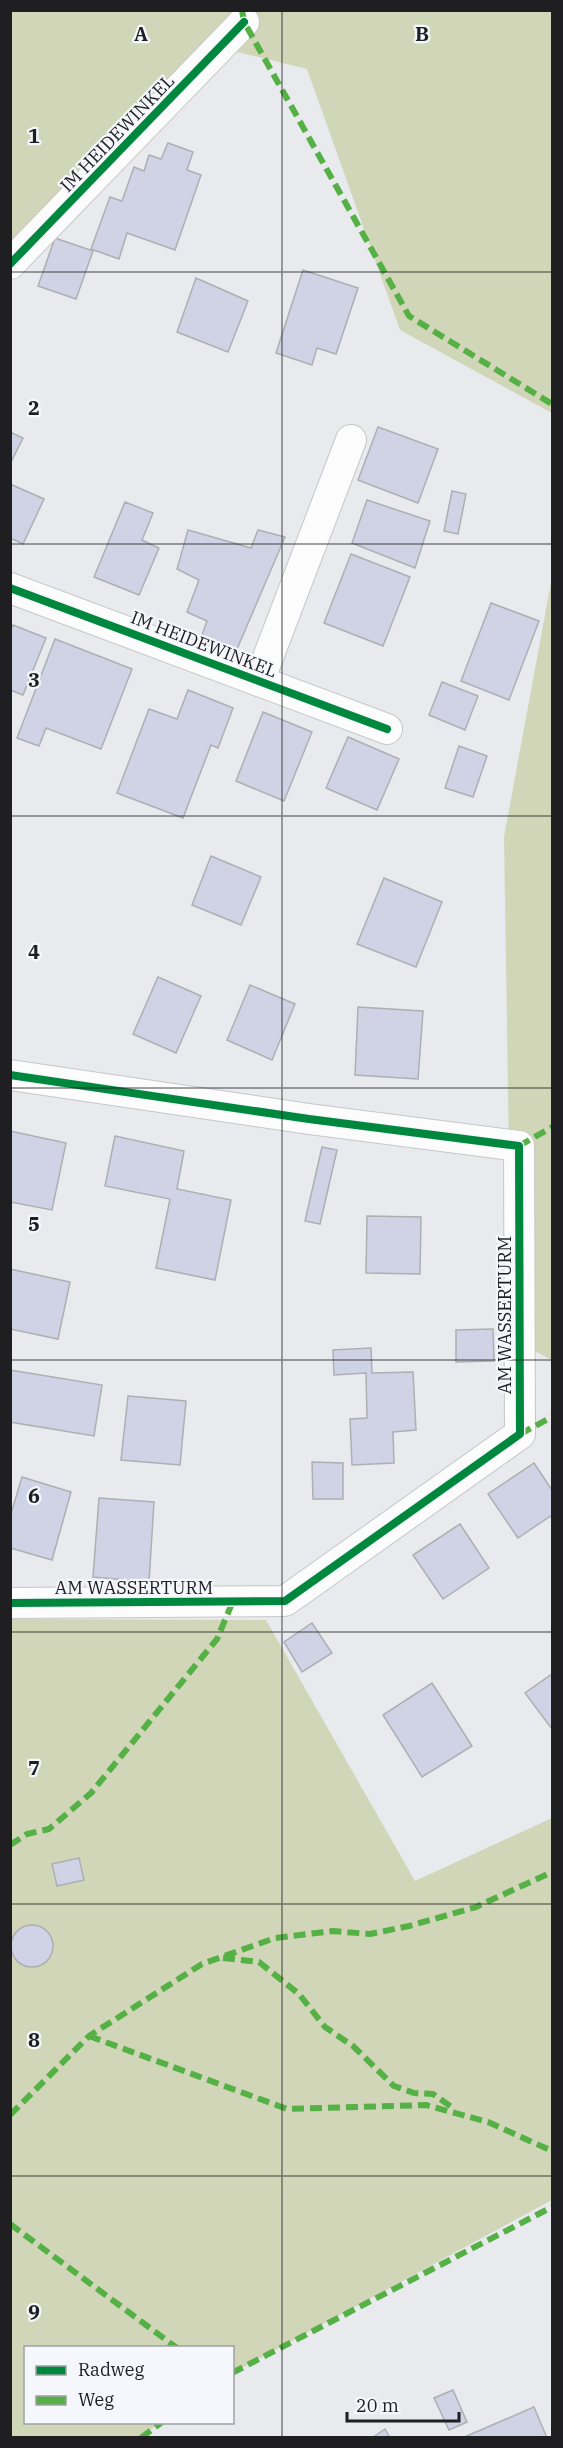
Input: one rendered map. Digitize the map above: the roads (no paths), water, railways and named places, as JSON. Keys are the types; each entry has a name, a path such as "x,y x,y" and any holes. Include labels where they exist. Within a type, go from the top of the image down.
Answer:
{"street":[{"name":"IM HEIDEWINKEL","path":"10,264 244,22"},
{"name":"IM HEIDEWINKEL","path":"259,681 351,440"},
{"name":"IM HEIDEWINKEL","path":"10,588 387,729"},
{"name":"AM WASSERTURM","path":"10,1075 309,1119 519,1146 519,1434 285,1601 10,1603"}]}
